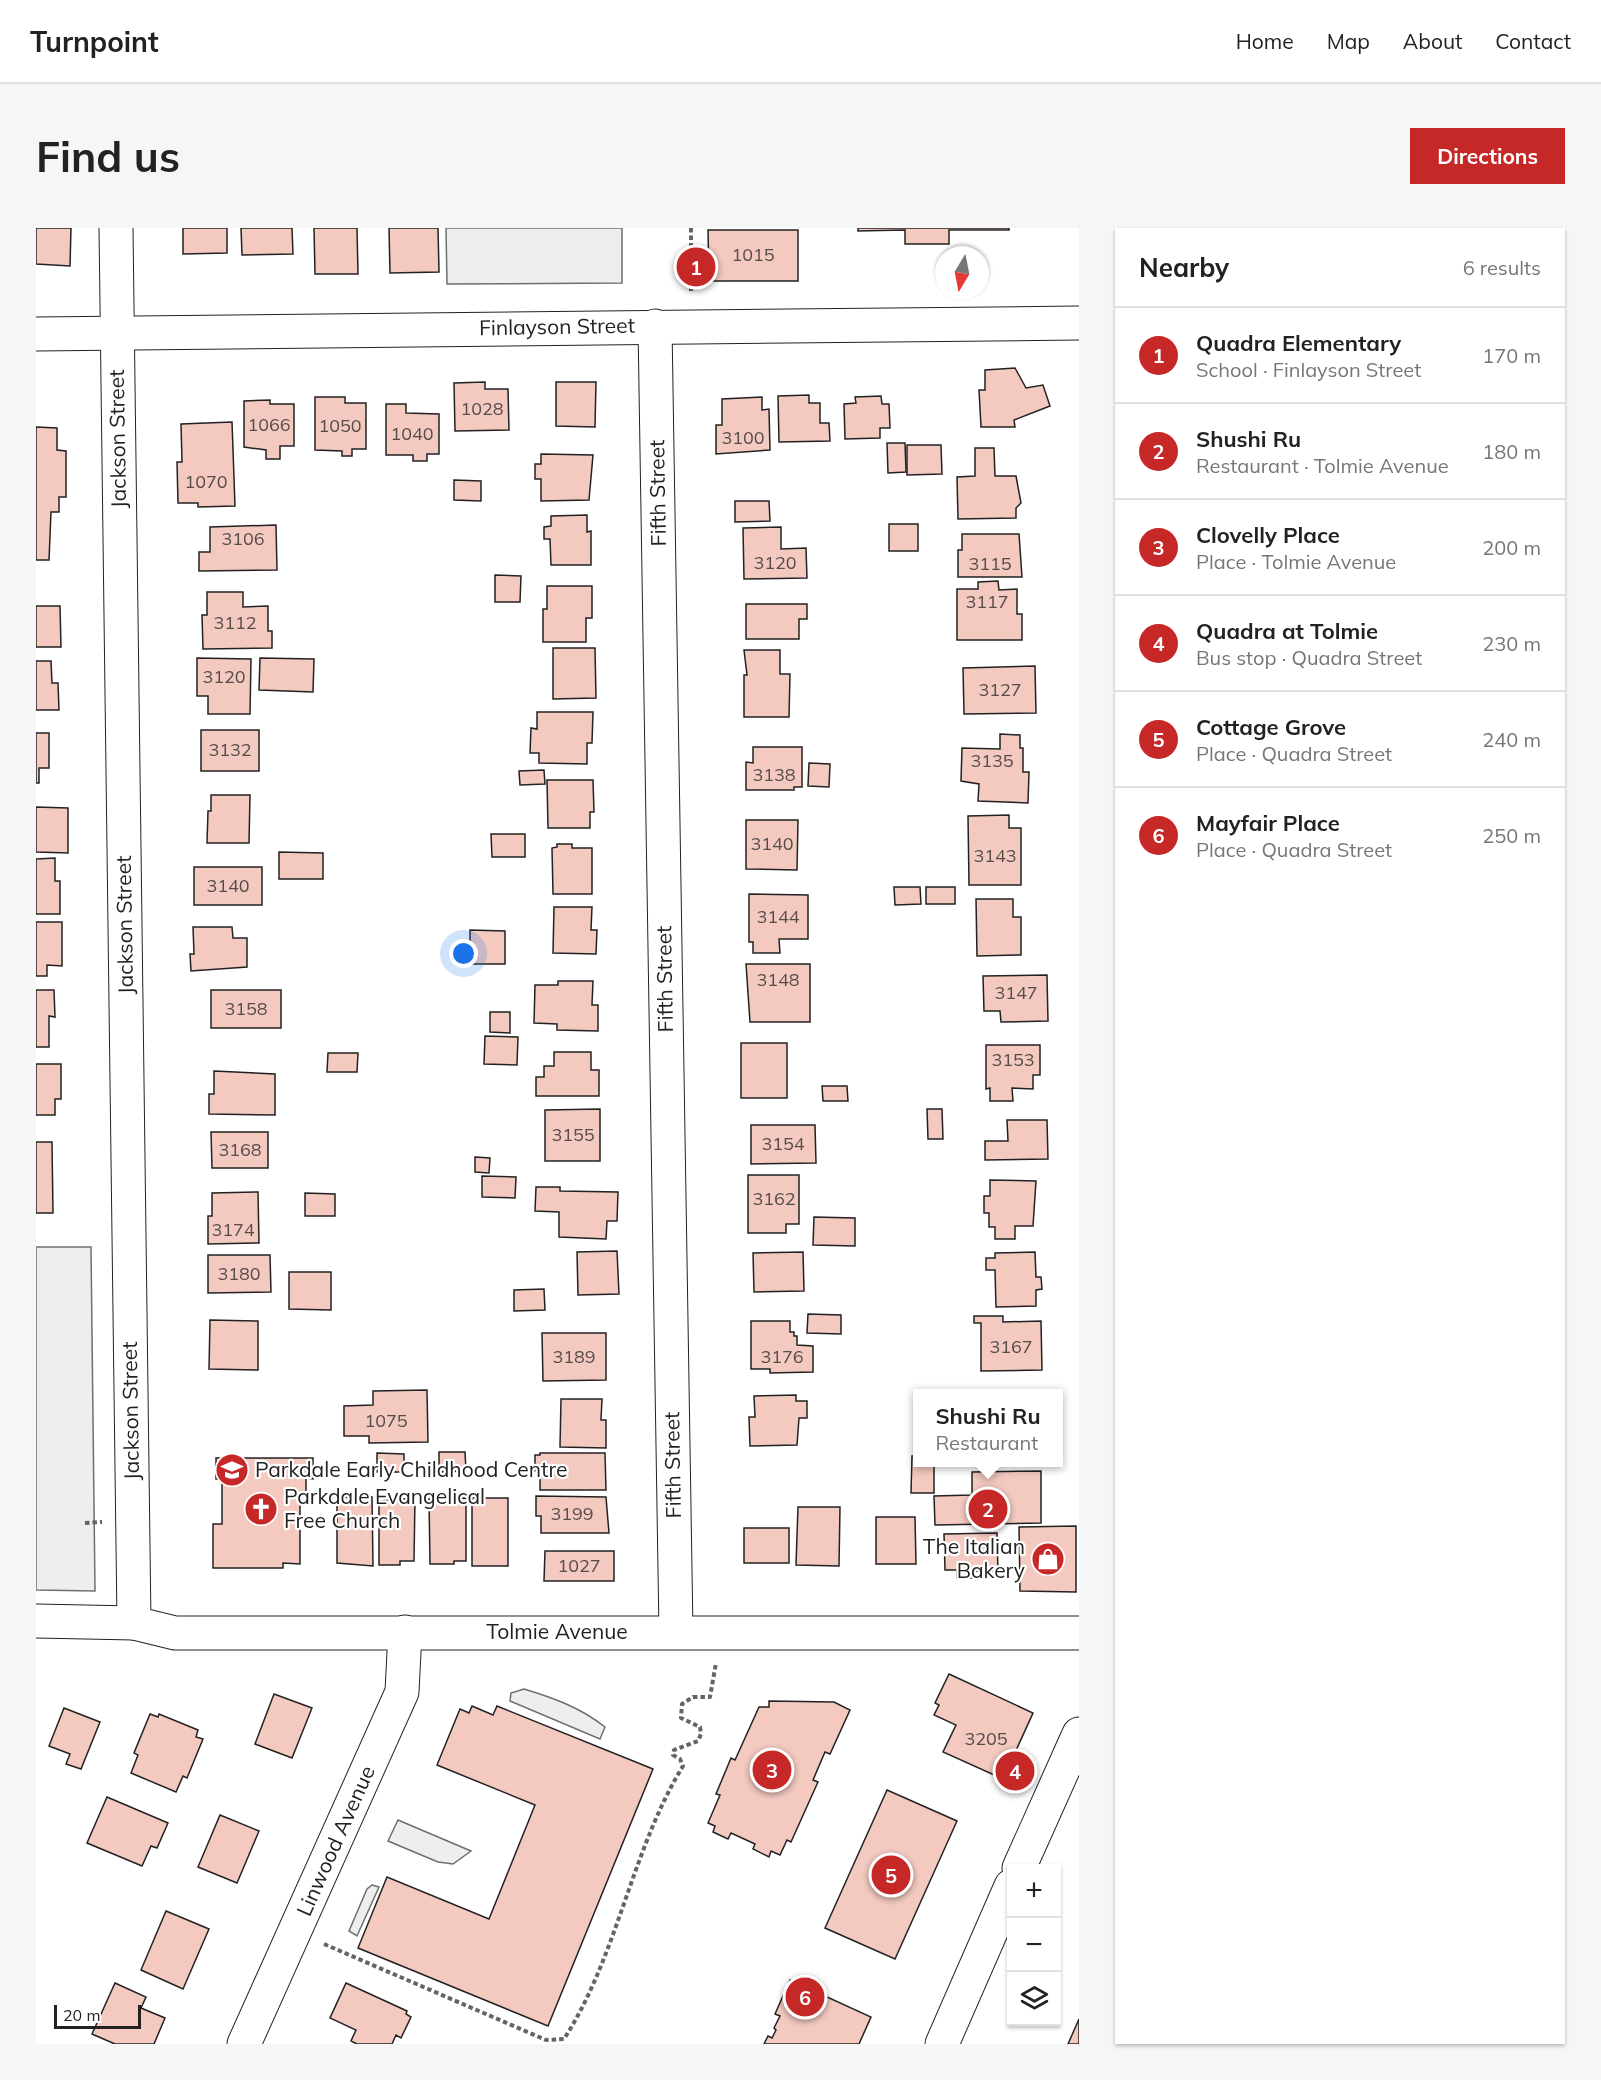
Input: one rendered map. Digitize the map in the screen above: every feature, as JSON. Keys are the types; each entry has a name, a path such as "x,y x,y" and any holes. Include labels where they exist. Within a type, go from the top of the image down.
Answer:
{"street":[{"name":"Jackson Street","path":"116,228 134,1623"},
{"name":"Finlayson Street","path":"36,334 655,326 1079,324"},
{"name":"Fifth Street","path":"655,326 676,1632"},
{"name":"Tolmie Avenue","path":"36,1621 134,1623 175,1633 1079,1633"},
{"name":"Linwood Avenue","path":"244,2044 402,1692 405,1632"},
{"path":"1021,1864 1079,1734"},
{"path":"942,2044 1007,1895"}],"path":[{"path":"691,228 691,291"},
{"path":"295,1933 546,2040 564,2039 579,2016 611,1940 666,1793 683,1766 680,1759 673,1755 674,1750 698,1741 701,1734 700,1727 681,1718 682,1704 693,1697 710,1697"}],"shaded area":[{"path":"446,228 622,228 622,283 447,284"},
{"path":"36,1247 91,1247 95,1591 36,1590"},
{"path":"524,1689 567,1704 596,1720 605,1727 600,1739 510,1701 511,1693"},
{"path":"398,1820 471,1851 453,1864 438,1862 388,1841"},
{"path":"372,1885 379,1887 357,1936 349,1931 367,1889"}],"building":[{"path":"36,228 71,228 70,266 36,264"},
{"path":"183,228 227,228 227,253 183,254"},
{"path":"241,228 292,228 293,254 242,255"},
{"path":"314,228 357,228 358,274 315,274"},
{"path":"389,228 438,228 439,272 390,273"},
{"path":"858,228 1009,228 1009,230 949,230 949,244 905,244 905,230 858,231"},
{"path":"708,230 798,230 798,281 709,281"},
{"path":"1015,368 1026,388 1043,385 1050,406 1014,420 1015,427 981,427 979,390 985,390 985,370"},
{"path":"485,382 485,389 508,389 509,430 455,431 454,383"},
{"path":"556,382 596,382 595,427 556,426"},
{"path":"809,395 809,403 820,403 820,423 829,423 830,441 779,442 778,396"},
{"path":"881,396 882,404 889,404 890,428 880,428 880,438 845,439 844,404 856,403 855,397"},
{"path":"315,397 345,397 345,403 366,403 366,449 352,449 352,456 342,456 342,451 315,450"},
{"path":"762,397 762,410 769,409 770,450 716,454 716,425 722,425 722,399"},
{"path":"270,400 270,404 294,404 294,446 280,446 280,459 266,459 266,450 244,447 244,401"},
{"path":"386,404 406,404 406,413 439,414 439,454 427,454 427,461 413,461 413,455 386,455"},
{"path":"232,422 235,506 198,507 198,503 178,503 177,462 182,462 181,424"},
{"path":"36,427 57,428 57,450 66,451 66,497 59,497 59,512 51,512 49,560 36,560"},
{"path":"887,443 905,443 906,472 888,473"},
{"path":"907,445 941,445 942,474 907,475"},
{"path":"975,448 994,448 995,476 1016,476 1021,503 1016,508 1016,518 958,519 957,477 975,476"},
{"path":"541,454 593,455 589,500 541,501 541,479 535,479 535,464 541,464"},
{"path":"454,480 481,481 481,501 454,500"},
{"path":"735,501 769,501 770,521 735,522"},
{"path":"587,515 587,532 591,531 591,565 551,565 550,539 544,539 544,527 551,526 551,516"},
{"path":"889,524 918,524 918,551 889,551"},
{"path":"276,525 277,570 199,571 199,552 210,552 210,527"},
{"path":"781,527 781,549 806,548 807,578 744,579 743,528"},
{"path":"962,534 1019,534 1022,577 958,577 958,550 962,550"},
{"path":"495,575 521,576 520,602 495,602"},
{"path":"998,581 999,590 1017,589 1017,614 1022,614 1022,640 957,640 957,589 978,589 978,582"},
{"path":"547,586 592,586 592,618 586,618 586,642 543,642 543,609 547,609"},
{"path":"207,592 243,592 243,607 268,606 268,631 272,631 272,648 203,649 202,615 207,615"},
{"path":"746,604 807,604 807,619 799,619 799,639 746,639"},
{"path":"36,606 60,606 61,647 36,647"},
{"path":"553,648 595,648 596,698 553,699"},
{"path":"744,650 780,650 780,674 790,674 789,717 744,717 744,675 747,675"},
{"path":"197,658 251,659 250,714 208,714 208,696 197,696"},
{"path":"260,658 314,659 313,692 259,690"},
{"path":"36,661 51,661 52,683 58,683 59,710 36,710"},
{"path":"1035,666 1036,713 964,714 963,668"},
{"path":"537,712 593,712 592,743 587,743 587,764 539,763 539,753 530,753 531,728 537,729"},
{"path":"201,730 259,730 259,771 201,771"},
{"path":"36,733 49,733 49,768 39,768 39,783 36,783"},
{"path":"1000,734 1020,735 1020,748 1023,748 1023,772 1029,772 1028,803 978,801 979,784 961,781 962,748 1000,749"},
{"path":"753,747 802,747 802,787 794,787 794,790 746,790 746,762 753,763"},
{"path":"809,763 830,764 829,787 808,786"},
{"path":"544,770 545,784 520,785 519,771"},
{"path":"547,780 593,780 594,812 590,812 590,828 548,828"},
{"path":"211,795 250,795 249,843 207,843"},
{"path":"36,807 68,808 68,853 36,852"},
{"path":"1009,815 1009,828 1021,828 1021,885 969,885 968,816"},
{"path":"746,820 798,820 797,870 746,869"},
{"path":"491,834 525,834 525,857 492,857"},
{"path":"557,844 572,844 572,848 592,848 592,894 553,894 552,848 557,847"},
{"path":"279,852 323,853 323,879 279,879"},
{"path":"55,858 55,881 60,881 60,914 36,914 36,859"},
{"path":"194,867 262,867 262,905 194,905"},
{"path":"894,887 920,887 921,904 895,905"},
{"path":"926,887 955,887 955,904 926,904"},
{"path":"749,894 808,895 808,939 779,939 780,953 753,953 753,942 749,942"},
{"path":"976,899 1013,899 1013,917 1021,917 1021,955 977,956"},
{"path":"554,907 592,907 591,930 597,930 596,954 553,953"},
{"path":"36,922 62,922 62,966 47,965 47,976 36,976"},
{"path":"193,927 232,927 233,938 247,938 247,967 191,971 190,954 194,954"},
{"path":"470,930 505,931 505,964 470,964"},
{"path":"746,964 810,964 810,1022 750,1022"},
{"path":"1047,975 1048,1021 1001,1022 1000,1011 984,1011 983,976"},
{"path":"558,981 593,981 592,1005 598,1005 598,1031 557,1030 557,1024 534,1023 535,985 558,985"},
{"path":"36,990 54,990 55,1017 49,1016 49,1047 36,1047"},
{"path":"211,990 281,990 281,1028 211,1028"},
{"path":"490,1012 510,1012 510,1033 490,1032"},
{"path":"485,1036 518,1037 517,1065 484,1064"},
{"path":"741,1043 787,1043 787,1098 741,1098"},
{"path":"986,1045 1040,1045 1040,1075 1033,1075 1033,1089 1012,1088 1013,1101 990,1101 990,1088 986,1089"},
{"path":"554,1052 591,1052 591,1070 599,1070 599,1096 536,1096 536,1077 544,1077 544,1066 554,1066"},
{"path":"328,1053 358,1053 357,1072 327,1072"},
{"path":"36,1064 61,1064 61,1099 55,1099 55,1115 36,1115"},
{"path":"214,1071 275,1074 275,1115 209,1114 209,1094 214,1094"},
{"path":"822,1086 847,1086 848,1101 823,1101"},
{"path":"600,1109 600,1161 545,1161 545,1110"},
{"path":"927,1109 942,1109 943,1139 928,1139"},
{"path":"1007,1120 1047,1120 1048,1159 985,1160 985,1141 1008,1141"},
{"path":"751,1125 815,1125 816,1163 751,1164"},
{"path":"211,1132 268,1132 268,1168 212,1168"},
{"path":"36,1142 52,1142 53,1213 36,1213"},
{"path":"475,1157 490,1158 489,1173 475,1172"},
{"path":"748,1175 799,1175 799,1224 786,1224 786,1233 748,1233"},
{"path":"482,1176 516,1177 515,1198 482,1197"},
{"path":"990,1180 1036,1181 1033,1226 1015,1226 1015,1239 995,1239 995,1227 989,1227 989,1213 984,1213 984,1196 990,1196"},
{"path":"536,1187 560,1187 560,1191 618,1192 617,1221 607,1221 606,1239 559,1237 559,1212 535,1211"},
{"path":"258,1192 259,1243 208,1244 208,1216 212,1216 212,1193"},
{"path":"305,1193 335,1194 335,1216 305,1216"},
{"path":"814,1217 855,1218 855,1246 813,1245"},
{"path":"617,1251 619,1294 578,1295 577,1252"},
{"path":"803,1252 804,1291 754,1292 753,1253"},
{"path":"1035,1252 1036,1277 1041,1277 1042,1289 1036,1290 1036,1306 996,1307 995,1270 986,1270 986,1258 995,1258 995,1253"},
{"path":"208,1255 270,1255 271,1292 208,1293"},
{"path":"289,1272 331,1272 331,1310 289,1309"},
{"path":"544,1289 545,1310 514,1311 514,1290"},
{"path":"808,1314 841,1315 841,1334 807,1333"},
{"path":"974,1316 1003,1316 1003,1322 1041,1321 1042,1370 981,1371 981,1323 974,1323"},
{"path":"210,1320 258,1321 258,1370 209,1369"},
{"path":"751,1321 790,1321 790,1332 794,1332 794,1336 797,1336 797,1345 813,1346 813,1372 770,1373 770,1369 751,1369"},
{"path":"542,1333 606,1333 606,1380 543,1381"},
{"path":"427,1390 428,1442 369,1443 369,1436 344,1436 344,1406 373,1405 373,1391"},
{"path":"796,1395 796,1401 807,1401 807,1418 799,1418 797,1445 750,1446 749,1417 755,1417 754,1396"},
{"path":"561,1399 602,1399 601,1420 606,1420 606,1448 560,1447"},
{"path":"439,1452 465,1452 466,1471 439,1472"},
{"path":"377,1453 404,1454 404,1472 377,1472"},
{"path":"540,1453 605,1453 606,1490 540,1490 540,1471 535,1471 535,1455 540,1455"},
{"path":"913,1456 913,1467 934,1467 934,1493 911,1493"},
{"name":"Parkdale Evangelical Free Church","path":"216,1458 313,1458 313,1479 306,1478 306,1493 300,1493 300,1564 283,1563 283,1568 213,1568 213,1524 222,1524 222,1479 216,1479"},
{"path":"1041,1471 1041,1523 935,1525 934,1496 972,1495 972,1472"},
{"path":"536,1496 606,1497 609,1533 541,1533 541,1516 536,1516"},
{"path":"337,1497 372,1497 373,1566 337,1563"},
{"path":"415,1498 414,1561 400,1561 400,1565 379,1565 379,1501"},
{"path":"466,1498 466,1561 454,1561 454,1564 430,1564 429,1499"},
{"path":"472,1498 508,1498 508,1566 472,1566"},
{"path":"798,1507 840,1507 839,1566 796,1565"},
{"path":"876,1517 915,1517 916,1564 876,1564"},
{"name":"The Italian Bakery","path":"1076,1526 1076,1592 1020,1591 1019,1527"},
{"path":"744,1528 789,1528 789,1563 744,1563"},
{"path":"997,1533 998,1571 974,1571 974,1578 957,1578 957,1570 945,1570 944,1534"},
{"path":"545,1551 614,1551 614,1581 544,1581"},
{"path":"949,1674 1033,1713 1003,1779 943,1752 956,1725 934,1715 939,1705 935,1703"},
{"path":"274,1694 312,1708 292,1758 255,1744"},
{"path":"769,1701 834,1702 850,1710 830,1754 825,1752 813,1780 818,1782 791,1842 787,1840 780,1855 771,1851 769,1857 753,1849 755,1844 731,1833 728,1839 713,1832 715,1826 708,1823 720,1795 716,1794 731,1758 735,1760 759,1707 769,1707"},
{"path":"472,1706 493,1715 497,1706 653,1769 548,2026 358,1948 387,1877 489,1919 535,1805 437,1765 460,1709 469,1713"},
{"path":"64,1708 100,1722 81,1769 66,1764 70,1754 49,1746"},
{"path":"150,1714 158,1717 159,1714 198,1730 196,1737 203,1739 187,1778 183,1776 176,1792 131,1773 138,1755 134,1753"},
{"path":"887,1790 957,1821 895,1959 825,1928"},
{"path":"107,1797 168,1823 157,1848 151,1846 142,1866 87,1843"},
{"path":"220,1815 259,1831 237,1883 198,1867"},
{"path":"166,1911 209,1929 183,1989 141,1970"},
{"path":"790,1980 871,2017 859,2044 764,2044 768,2036 772,2038 776,2030 774,2028 780,2016 775,2014"},
{"path":"115,1983 146,1997 141,2008 165,2018 154,2044 115,2044 92,2034"},
{"path":"346,1983 407,2011 406,2014 411,2017 401,2038 396,2035 392,2044 357,2044 351,2041 356,2030 330,2018"},
{"path":"1079,2019 1079,2044 1068,2044"}],"place":[{"name":"Quadra Elementary","path":"696,267"},
{"name":"Parkdale Early Childhood Centre","path":"232,1470"},
{"name":"Parkdale Evangelical Free Church","path":"261,1509"},
{"name":"Shushi Ru","path":"988,1509"},
{"name":"The Italian Bakery","path":"1048,1559"},
{"name":"Clovelly Place","path":"772,1770"},
{"name":"Quadra at Tolmie","path":"1015,1771"},
{"name":"Cottage Grove","path":"891,1875"},
{"name":"Mayfair Place","path":"805,1997"}]}
